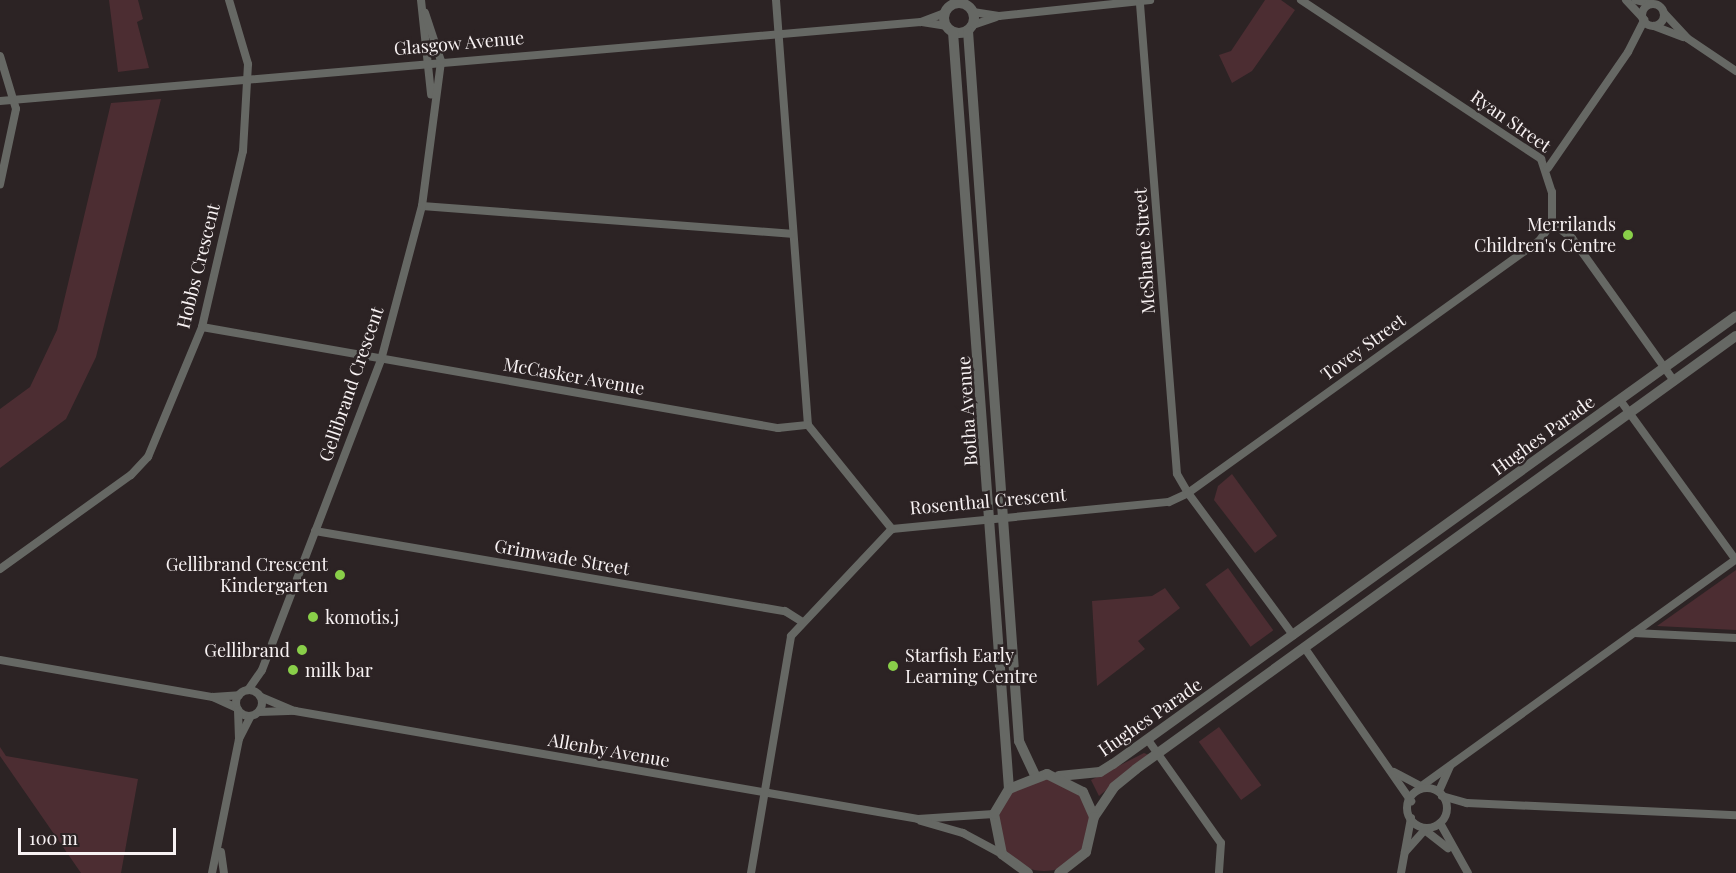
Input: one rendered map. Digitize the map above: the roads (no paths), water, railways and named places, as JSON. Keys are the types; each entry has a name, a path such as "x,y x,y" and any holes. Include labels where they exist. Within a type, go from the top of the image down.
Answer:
{"street":[{"name":"Hobbs Crescent","path":"0,569 131,475 148,457 202,327 243,151 248,76 229,0"},
{"name":"Gellibrand Crescent","path":"248,690 262,670 381,360 422,206 432,100 441,61 421,0"},
{"path":"776,0 791,234 808,425 892,529"},
{"path":"949,29 970,28 999,16 1140,4 1150,0"},
{"name":"Ryan Street","path":"1301,0 1548,168 1552,223"},
{"path":"1626,0 1643,20 1687,38 1736,71"},
{"path":"1636,0 1655,3 1687,38"},
{"path":"1548,168 1628,52 1664,11 1666,0"},
{"path":"1628,52 1643,20 1655,3"},
{"name":"McShane Street","path":"1140,4 1178,474 1188,493"},
{"name":"Glasgow Avenue","path":"921,22 948,6"},
{"path":"948,6 969,6 999,16"},
{"name":"Botha Avenue","path":"948,6 949,29 972,197 984,348 1007,653 1009,789"},
{"name":"Botha Avenue","path":"969,6 972,197"},
{"name":"Gellibrand Crescent","path":"425,13 432,100"},
{"name":"Glasgow Avenue","path":"0,101 248,76 921,22 949,29"},
{"path":"0,59 16,100 0,184"},
{"path":"422,206 791,234"},
{"path":"1552,223 1572,238 1674,381"},
{"name":"Tovey Street","path":"1188,493 1539,241 1552,223"},
{"name":"Hughes Parade","path":"1035,775 1059,776 1100,772 1148,740 1736,316"},
{"name":"McCasker Avenue","path":"202,327 778,428 808,425"},
{"name":"Hughes Parade","path":"1094,817 1114,787 1158,753 1736,336"},
{"path":"1411,801 1422,786 1736,559 1620,400"},
{"path":"1188,493 1293,634"},
{"name":"Rosenthal Crescent","path":"751,873 791,636 801,621 892,529 997,516 1168,502 1188,493"},
{"name":"Grimwade Street","path":"315,531 786,611 801,621"},
{"path":"1369,581 1379,594"},
{"path":"1633,633 1736,638"},
{"path":"1304,648 1394,771 1411,801 1411,817 1401,873"},
{"name":"Botha Avenue","path":"1007,653 1019,741 1035,775"},
{"path":"0,660 213,697 239,695 248,690 261,696 259,712 249,717 239,739"},
{"name":"Gellibrand Crescent","path":"261,696 262,670"},
{"path":"212,873 220,846 239,739 237,709 239,695"},
{"name":"Allenby Avenue","path":"261,696 295,711"},
{"path":"213,697 249,717"},
{"name":"Allenby Avenue","path":"259,712 295,711 918,819 963,833 1003,855"},
{"path":"1148,740 1221,843 1219,873"},
{"path":"1450,766 1440,794 1441,819 1453,852 1468,873"},
{"path":"1394,771 1440,794 1467,803 1736,815"},
{"path":"1008,873 994,814 1009,789 1035,775"},
{"path":"1059,776 1083,792 1094,817 1086,852 1059,873"},
{"path":"1405,853 1425,831 1467,803"},
{"name":"Allenby Avenue","path":"918,819 965,819 994,814"},
{"path":"1411,817 1453,852"},
{"path":"963,833 965,819"},
{"path":"220,846 224,873"},
{"path":"1003,855 1028,873"}],"place":[{"name":"Merrilands Children's Centre","path":"1628,235"},
{"name":"Gellibrand Crescent Kindergarten","path":"340,575"},
{"name":"komotis.j","path":"313,617"},
{"name":"Gellibrand","path":"302,650"},
{"name":"Starfish Early Learning Centre","path":"893,666"},
{"name":"milk bar","path":"293,670"}]}
